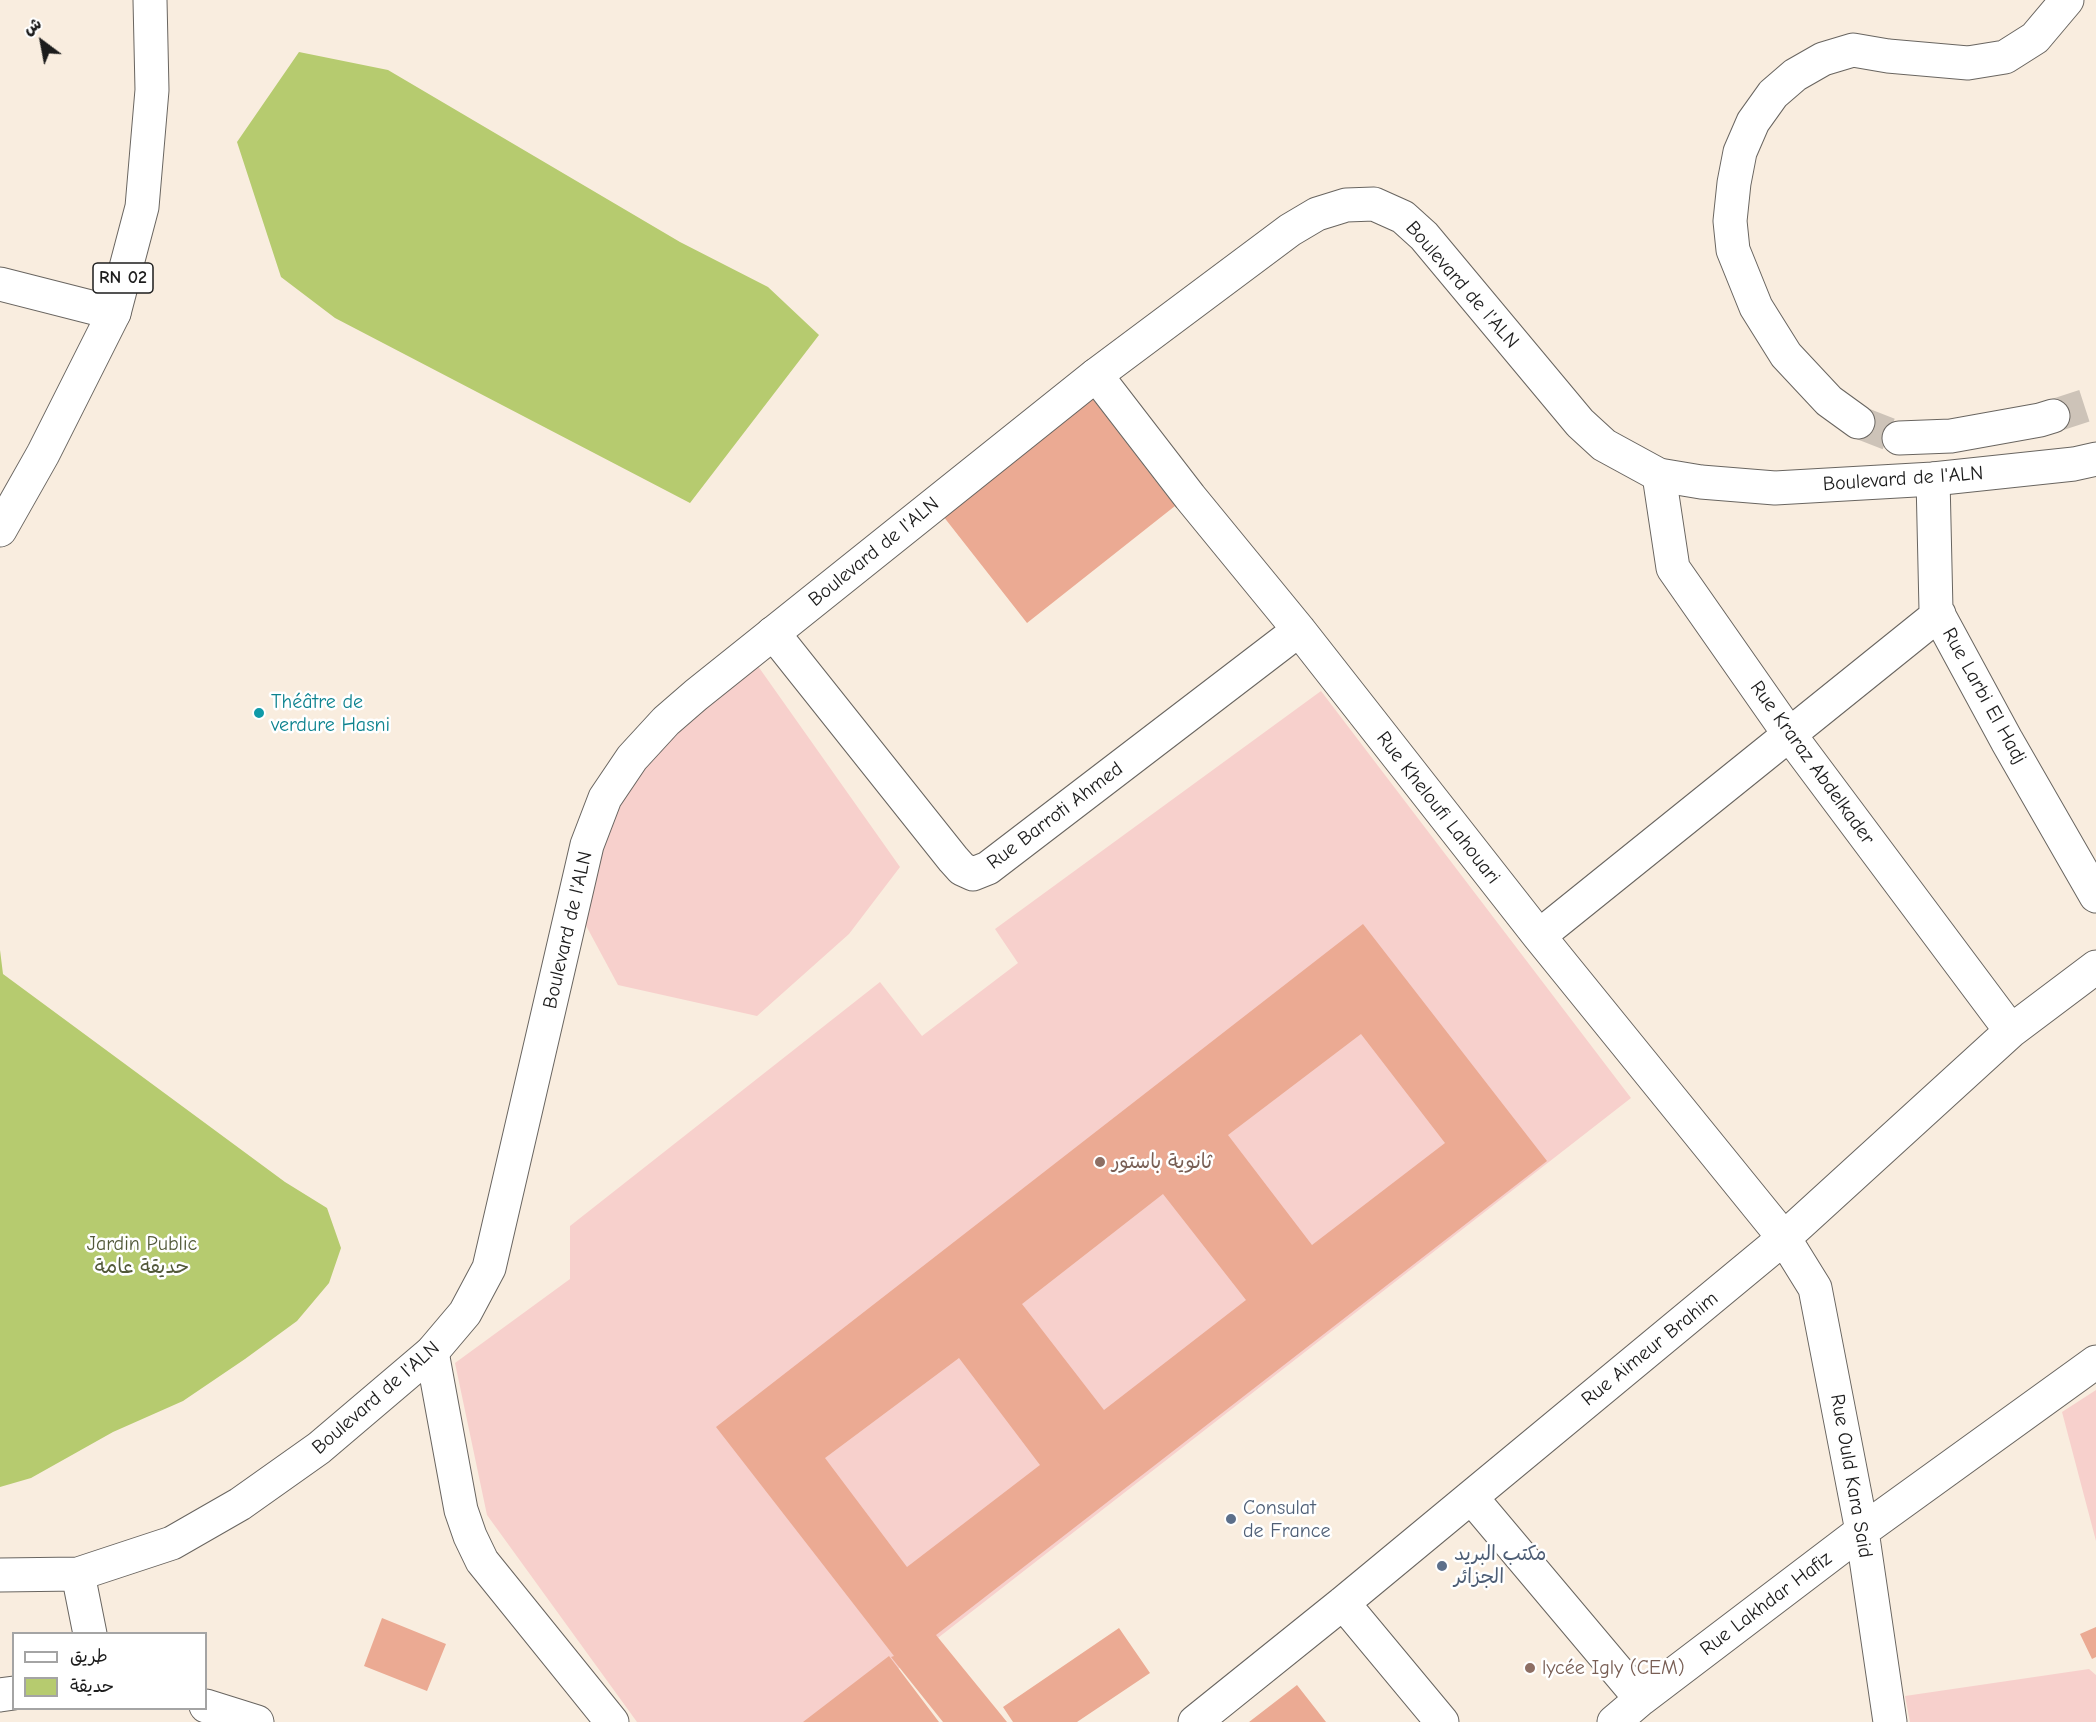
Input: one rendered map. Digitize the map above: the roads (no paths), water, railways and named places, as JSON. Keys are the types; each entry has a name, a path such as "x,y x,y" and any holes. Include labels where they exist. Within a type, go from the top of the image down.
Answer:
{"street":[{"name":"RN 02","path":"0,530 43,454 114,313 142,207 152,90 150,0"},
{"path":"1858,422 1829,401 1786,355 1756,307 1733,250 1730,221 1734,183 1740,152 1753,123 1773,93 1795,75 1823,59 1853,50 1888,56 1968,63 2005,57 2036,38 2067,0"},
{"name":"Boulevard de l'ALN","path":"0,1575 78,1574 172,1543 240,1504 319,1448 432,1352 465,1313 489,1268 587,845 605,798 632,758 666,722 773,633 1095,375 1290,230 1317,214 1346,205 1374,204 1403,217 1424,236 1580,423 1604,445 1659,475 1701,482 1775,488 1933,479 2074,464 2096,459"},
{"path":"0,284 114,313"},
{"name":"Rue Kheloufi Lahouari","path":"1095,375 1539,936 1784,1239"},
{"path":"1899,438 1951,436 2053,416"},
{"name":"Rue Kraraz Abdelkader","path":"1659,475 1673,568 1789,734 2011,1031"},
{"name":"Rue Larbi El Hadj","path":"1933,479 1936,610 2007,741 2096,896"},
{"path":"1539,936 1939,614"},
{"name":"Rue Barroti Ahmed","path":"773,633 953,859 962,869 974,874 988,868 1299,630"},
{"name":"Rue Aimeur Brahim","path":"1194,1722 1343,1603 1784,1239 2011,1031 2096,967"},
{"name":"Rue Ould Kara Said","path":"1784,1239 1815,1288 1862,1531 1890,1722"},
{"path":"432,1352 462,1510 470,1536 482,1561 612,1722"},
{"name":"Rue Lakhdar Hafiz","path":"1614,1722 1862,1531 2096,1362"},
{"path":"1471,1497 1641,1699"},
{"path":"78,1574 90,1632"},
{"path":"1343,1603 1442,1722"},
{"path":"207,1706 256,1722"}],"tunnel":[{"path":"2053,416 2096,402"},
{"path":"1858,422 1899,438"}],"place":[{"name":"Théâtre de verdure Hasni","path":"259,713"},
{"name":"ثانوية باستور","path":"1100,1162"},
{"name":"Consulat de France","path":"1231,1519"},
{"name":"مكتب البريد الجزائر","path":"1442,1566"},
{"name":"lycée Igly (CEM)","path":"1530,1668"}],"park label":[{"name":"Jardin Public حديقة عامة","path":"142,1256"}]}
